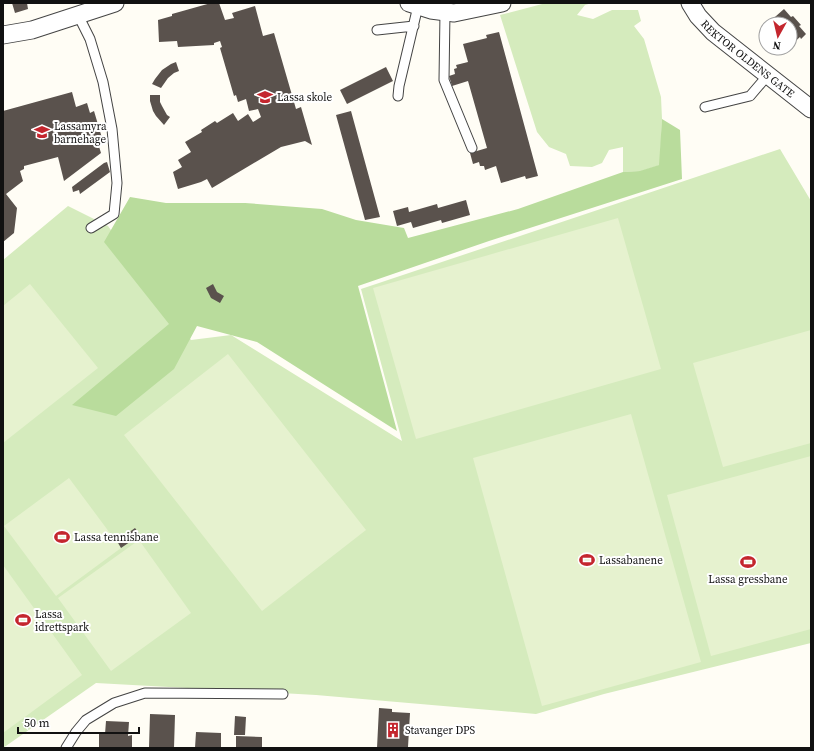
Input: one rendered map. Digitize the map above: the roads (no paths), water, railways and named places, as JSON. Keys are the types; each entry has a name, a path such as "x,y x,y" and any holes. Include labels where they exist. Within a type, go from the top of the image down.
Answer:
{"street":[{"path":"3,35 32,30 115,3"},
{"path":"414,5 431,10 454,13 502,3"},
{"name":"REKTOR OLDENS GATE","path":"690,3 698,16 713,32 811,109"}],"lane":[{"path":"398,96 398,86 414,26 414,5"},
{"path":"445,12 444,80 472,148"},
{"path":"78,15 90,39 104,82 112,129 117,183 114,214 91,228"},
{"path":"377,30 414,26"},
{"path":"704,107 750,96 768,75"},
{"path":"66,748 86,720 114,703 145,693 283,694"}],"place":[{"name":"Lassa skole","path":"265,97"},
{"name":"Lassamyra barnehage","path":"42,132"},
{"name":"Lassa tennisbane","path":"62,537"},
{"name":"Lassabanene","path":"587,560"},
{"name":"Lassa gressbane","path":"748,562"},
{"name":"Lassa idrettspark","path":"23,620"},
{"name":"Stavanger DPS","path":"393,730"}]}
